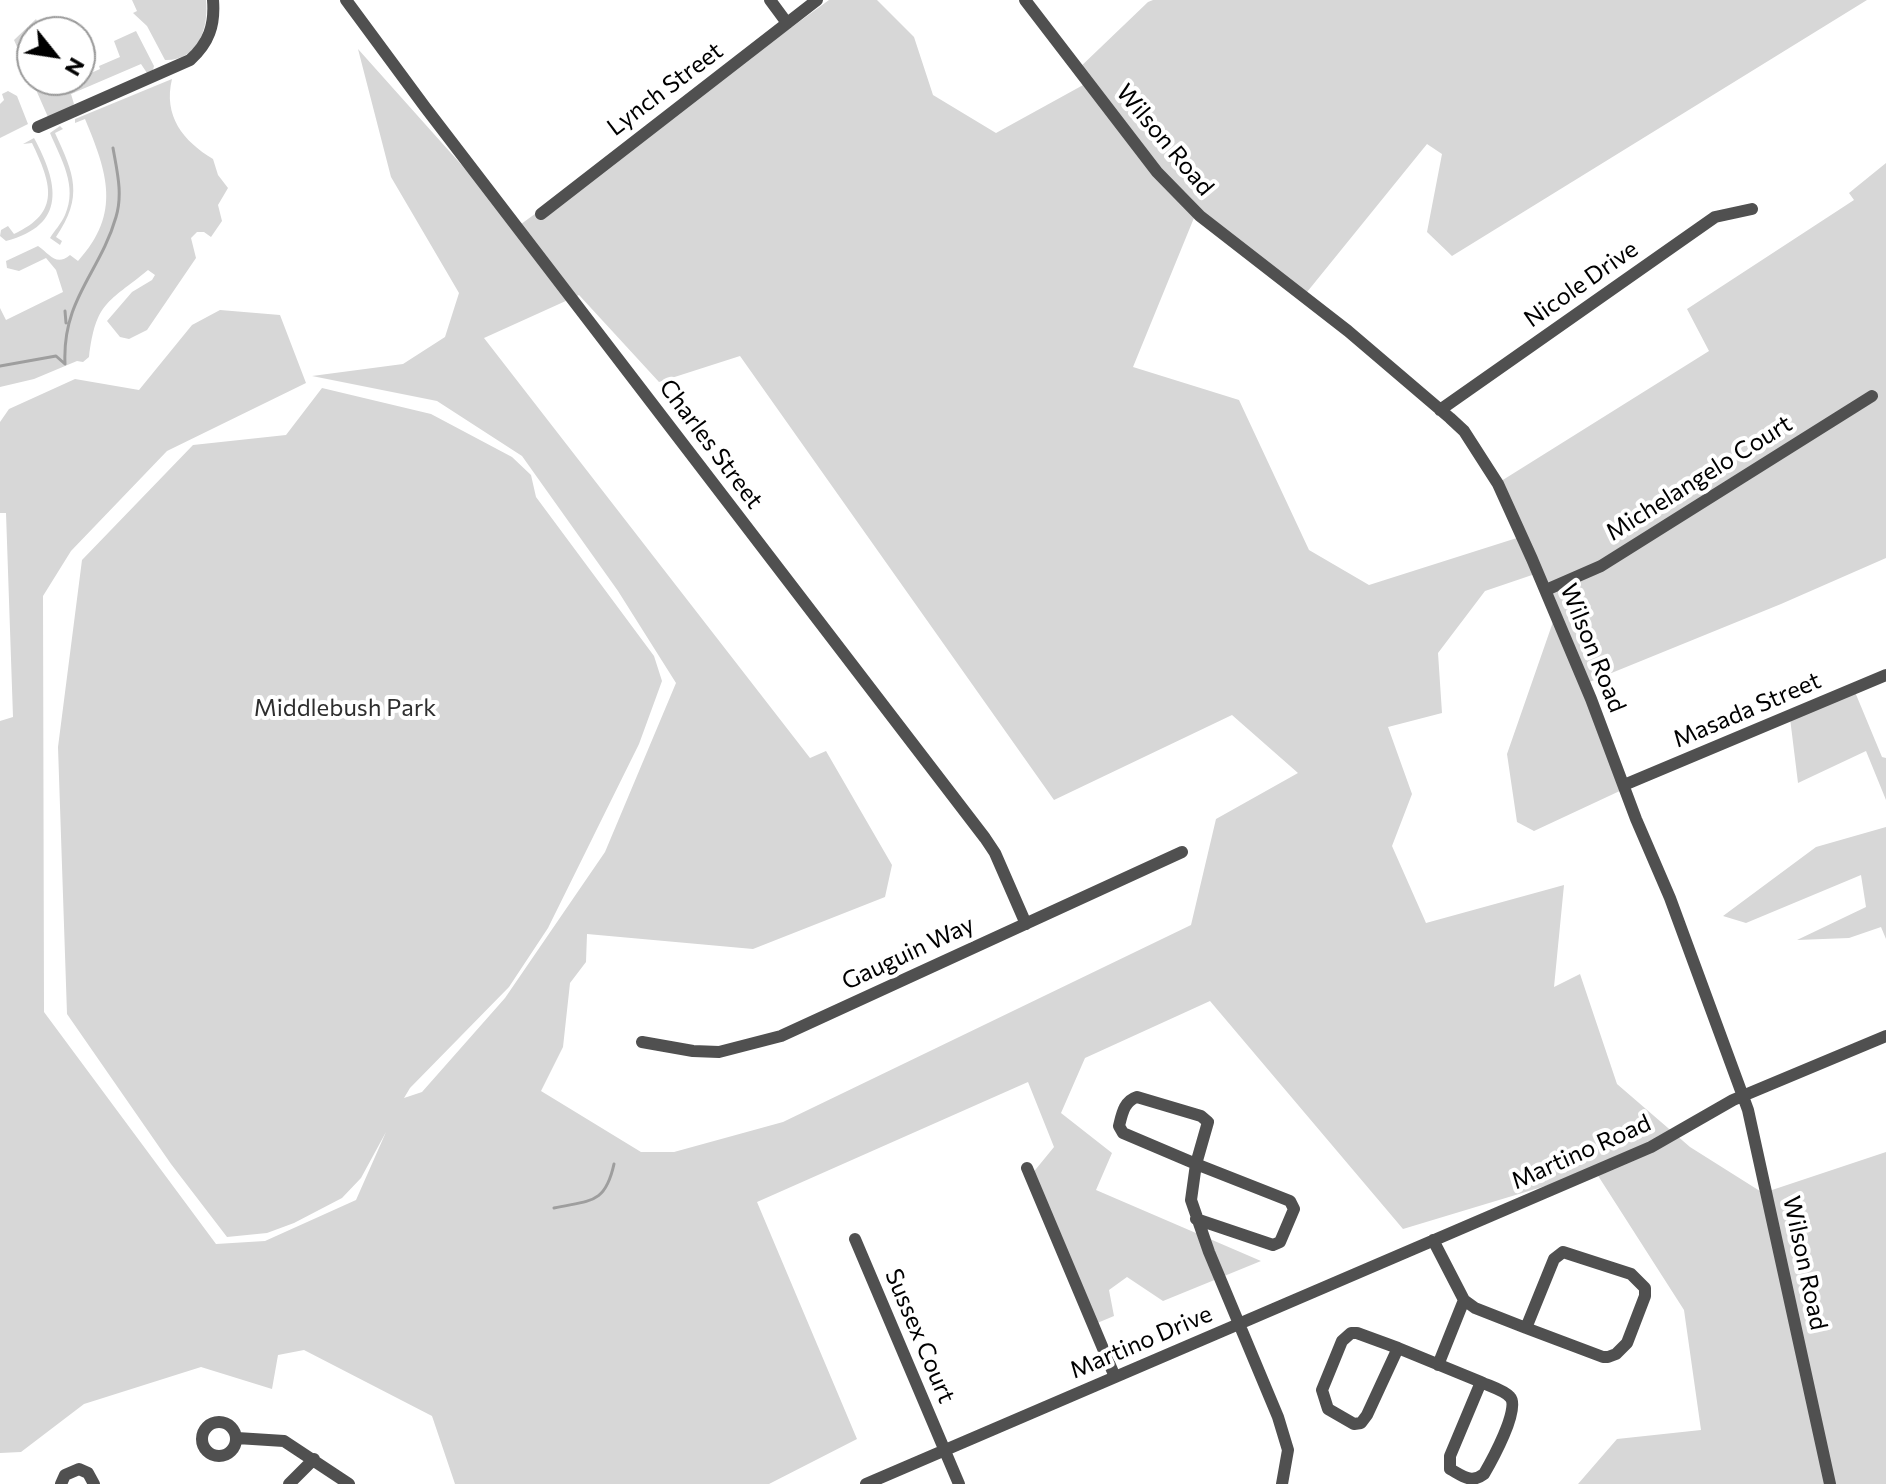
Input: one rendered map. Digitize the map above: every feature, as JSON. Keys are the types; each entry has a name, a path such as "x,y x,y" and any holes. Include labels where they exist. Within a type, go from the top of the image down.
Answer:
{"street":[{"path":"38,127 190,60 210,35 213,0"},
{"name":"Charles Street","path":"346,0 985,838 995,853 1026,924"},
{"path":"770,0 787,23"},
{"name":"Lynch Street","path":"541,214 817,0"},
{"name":"Wilson Road","path":"1025,0 1157,172 1200,216 1348,331 1464,431 1498,484 1546,590 1670,898 1742,1096 1772,1212 1830,1484"},
{"name":"Nicole Drive","path":"1440,410 1715,217 1752,209"},
{"name":"Michelangelo Court","path":"1546,590 1601,566 1872,396"},
{"name":"Masada Street","path":"1624,785 1886,675"},
{"name":"Gauguin Way","path":"642,1042 719,1052 781,1036 1182,852"},
{"name":"Martino Road","path":"1433,1240 1651,1147 1742,1096 1886,1036"},
{"path":"1196,1219 1273,1245 1280,1242 1294,1209 1290,1201 1196,1164 1123,1133 1119,1126 1130,1099 1155,1100 1201,1116 1208,1122 1196,1164 1191,1200 1196,1219 1278,1417 1288,1450 1282,1484"},
{"path":"1027,1168 1115,1377"},
{"name":"Sussex Court","path":"855,1239 959,1484"},
{"path":"1433,1240 1464,1300 1475,1308 1526,1328 1603,1357 1616,1354 1627,1343 1645,1296 1645,1288 1631,1274 1563,1252 1554,1259 1526,1328"},
{"name":"Martino Drive","path":"866,1484 1433,1240"},
{"path":"1438,1365 1464,1300"},
{"path":"1398,1348 1361,1423 1354,1424 1328,1409 1322,1390 1342,1341 1351,1333 1398,1348 1481,1382 1510,1396 1512,1413 1484,1474 1477,1480 1471,1480 1450,1469 1450,1456 1481,1382"},
{"path":"237,1438 284,1441 349,1484"},
{"path":"289,1484 314,1459"},
{"path":"61,1484 65,1475 79,1469 88,1473 94,1484"}],"green space":[{"path":"132,0 206,0 206,21 199,41 186,55 165,60 147,26 133,13 137,11"},
{"name":"Middlebush Park","path":"829,0 877,0 914,37 933,95 996,133 1085,84 1076,71 1153,0 1867,0 1452,256 1427,232 1442,154 1427,144 1303,297 1196,213 1133,367 1239,400 1309,550 1369,585 1520,537 1498,483 1709,351 1687,309 1854,200 1849,193 1886,163 1886,558 1582,685 1624,789 1534,831 1517,822 1507,754 1554,619 1535,574 1485,591 1438,653 1442,713 1388,727 1412,794 1392,846 1426,923 1564,885 1554,987 1580,974 1617,1084 1690,1147 1763,1193 1886,1152 1886,1484 1578,1484 1617,1439 1701,1430 1684,1310 1595,1171 1403,1229 1210,1001 1085,1058 1061,1113 1112,1153 1096,1190 1261,1261 1163,1301 1127,1277 1109,1290 1114,1316 1090,1326 1027,1180 1054,1147 1028,1082 757,1202 857,1439 769,1484 455,1484 432,1416 304,1350 278,1355 272,1389 201,1367 84,1404 21,1452 0,1453 0,721 13,717 6,513 0,513 0,422 9,409 75,379 139,390 192,325 220,310 280,315 306,383 167,451 71,551 43,596 44,1012 216,1244 265,1241 356,1200 386,1132 361,1178 342,1198 267,1233 227,1237 171,1164 67,1014 58,747 82,560 193,445 286,435 322,388 431,414 512,457 531,475 536,497 654,656 662,681 639,744 548,928 509,987 410,1088 404,1098 422,1092 505,998 605,852 676,683 618,591 522,456 437,401 312,376 403,364 445,337 459,293 391,177 358,49 517,227","holes":["579,295 659,382 740,356 1054,800 1232,715 1298,773 1216,819 1191,925 783,1122 674,1152 641,1152 541,1091 563,1047 570,983 586,962 587,934 753,949 885,897 892,865 826,751 810,758 484,338"]},
{"path":"136,31 154,66 153,70 147,73 141,64 96,83 99,66 120,57 114,41"},
{"path":"172,79 170,105 178,126 184,136 213,159 218,175 228,188 218,205 222,221 211,237 197,232 191,238 196,258 147,330 129,339 120,337 107,321 132,292 152,280 155,275 148,270 106,305 96,324 89,357 83,362 77,361 34,379 0,387 0,308 6,320 63,292 56,270 46,258 19,271 7,268 6,261 38,246 57,260 70,255 78,261 101,226 106,192 104,175 85,119 75,123 75,119"},
{"path":"8,91 17,96 28,124 0,138 0,104 4,100 2,94"},
{"path":"39,96 72,96 72,106 48,117"},
{"path":"60,126 63,129 55,133 71,173 73,197 65,222 56,237 62,241 60,245 50,238 65,215 70,194 63,163 50,133"},
{"path":"34,138 48,170 52,200 40,224 26,234 6,241 0,236 1,230 8,226 14,234 40,216 46,206 48,195 44,171 32,143 23,144"},
{"path":"1855,692 1882,757 1886,758 1886,800 1866,751 1798,783 1790,718"},
{"path":"1886,827 1886,939 1881,927 1849,938 1797,940 1866,907 1861,875 1746,923 1723,916 1816,847"}],"waterway":[{"path":"65,364 69,321 116,217 119,182 113,148"},
{"path":"65,311 66,323"},
{"path":"0,366 56,356 65,364"},
{"path":"554,1208 586,1201 601,1194 614,1164"}]}
